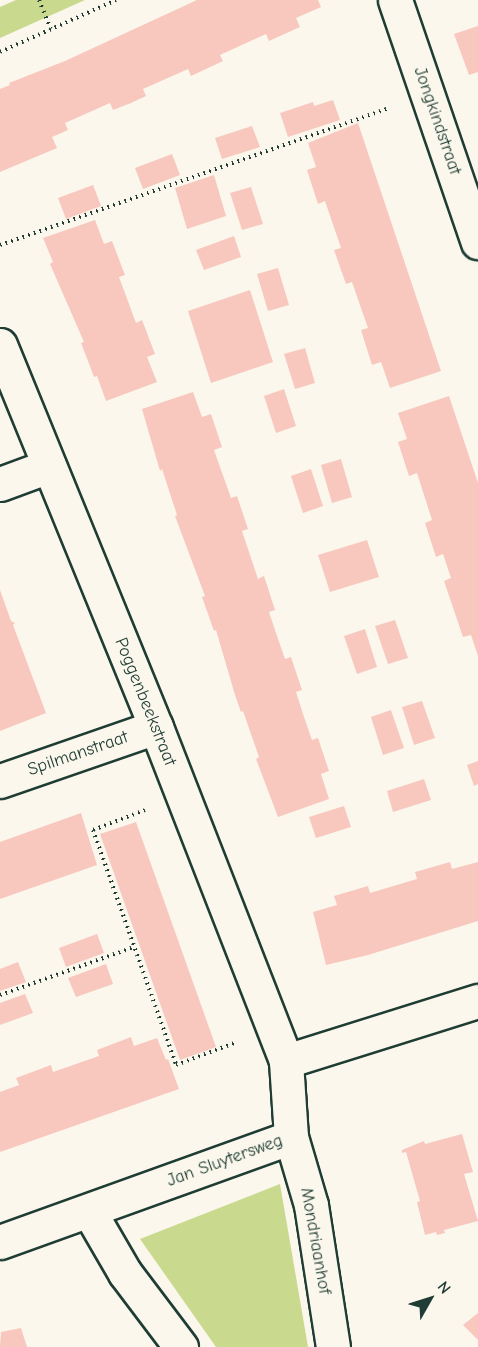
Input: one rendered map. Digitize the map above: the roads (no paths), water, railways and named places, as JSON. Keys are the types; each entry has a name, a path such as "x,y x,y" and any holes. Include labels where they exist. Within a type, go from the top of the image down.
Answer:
{"street":[{"name":"Jongkindstraat","path":"395,0 478,242"},
{"name":"Poggenbeekstraat","path":"0,345 156,727 286,1061"},
{"path":"0,484 49,466"},
{"name":"Spilmanstraat","path":"0,781 156,727"},
{"path":"286,1061 478,1001"},
{"name":"Jan Sluytersweg","path":"0,1242 291,1137 286,1061"},
{"name":"Mondriaanhof","path":"291,1137 311,1205 333,1347"},
{"path":"89,1211 125,1273 181,1347"}]}
